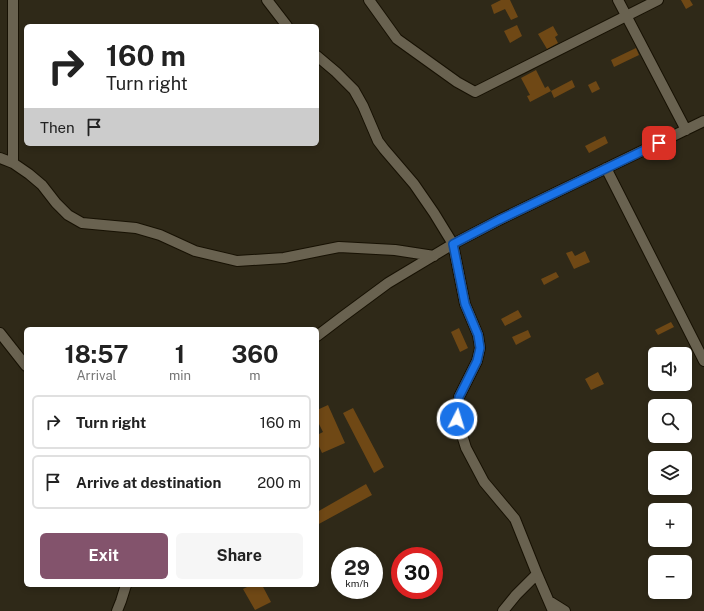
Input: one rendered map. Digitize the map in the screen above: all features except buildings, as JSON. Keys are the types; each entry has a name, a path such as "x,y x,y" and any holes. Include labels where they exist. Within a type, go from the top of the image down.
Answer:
{"street":[{"path":"13,0 13,163"},
{"path":"267,0 285,24"},
{"path":"369,0 397,39 457,82 475,92 658,0"},
{"path":"618,0 686,130"},
{"path":"319,58 354,90 363,106 378,141 414,184 453,244 465,304 478,335 480,348 477,361 459,397 457,419 466,448 484,482 515,519 551,606 565,611"},
{"path":"319,334 388,283 453,244 499,220 704,121"},
{"path":"0,158 13,163 29,174 42,185 56,203 68,215 82,223 136,228 160,235 195,251 237,261 284,258 339,248 395,250 434,256"},
{"path":"606,168 704,361"},
{"path":"0,334 24,364"},
{"path":"503,611 516,595 537,574"},
{"path":"117,611 122,601 126,587"}],"route":[{"path":"457,419 459,397 477,361 480,348 478,335 465,304 453,244 499,220 659,143"}]}
